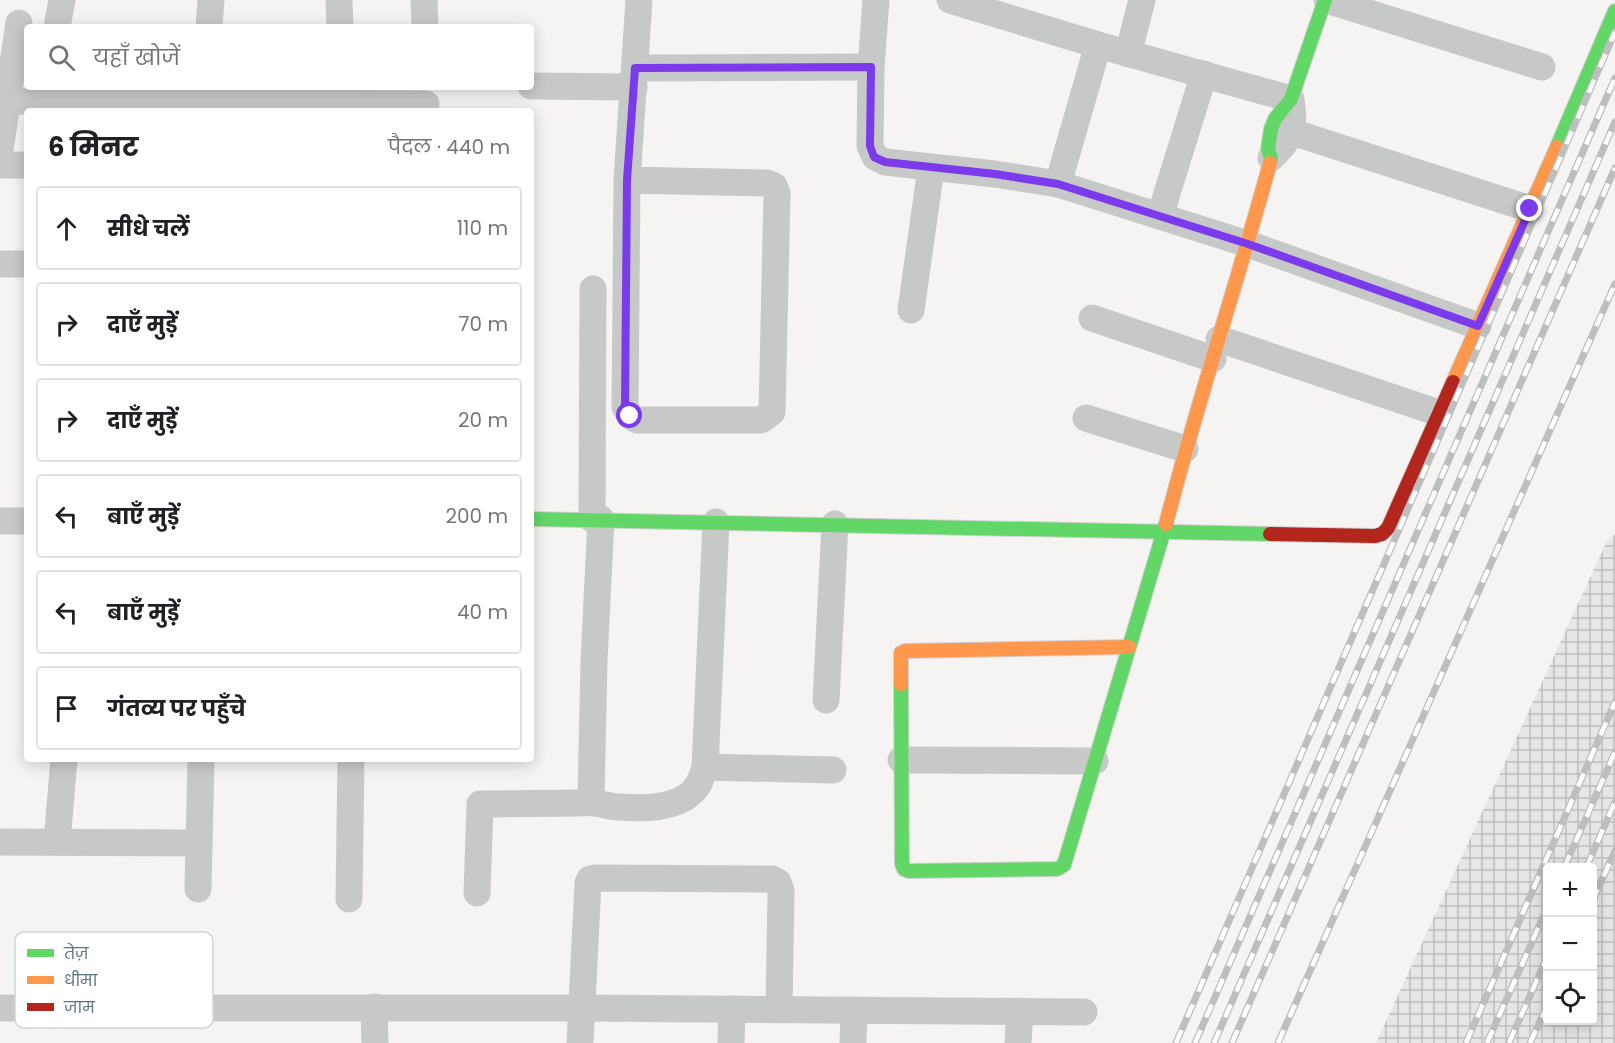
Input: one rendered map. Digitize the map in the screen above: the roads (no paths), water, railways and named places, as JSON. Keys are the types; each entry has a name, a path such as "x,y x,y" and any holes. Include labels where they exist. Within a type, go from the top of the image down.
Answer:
{"street":[{"path":"58,24 62,0"},
{"path":"209,24 211,0"},
{"path":"339,0 340,24"},
{"path":"424,0 425,24"},
{"path":"627,180 768,183 774,186 777,193 774,343 772,412 768,417 761,420 637,420 630,416 625,407 627,180 639,0"},
{"path":"876,0 871,67 870,146 874,157 885,162 995,174 1058,184 1248,244 1478,326"},
{"path":"950,0 1027,11 1098,45 1291,99"},
{"path":"1128,54 1142,0"},
{"path":"1129,647 905,651 901,653 899,659 902,864 904,869 909,871 1062,868 1064,866 1164,530 1185,449 1248,244 1271,158 1268,139 1271,129 1275,119 1291,99 1326,0 1542,67"},
{"path":"534,519 1376,536 1382,534 1388,528 1478,326 1615,11"},
{"path":"0,150 19,23"},
{"path":"1058,184 1098,45"},
{"path":"534,86 635,78 871,67"},
{"path":"1161,216 1204,74"},
{"path":"7,101 47,94 342,95 426,101"},
{"path":"1271,158 1287,142 1292,132 1294,122 1291,99"},
{"path":"1292,132 1530,209"},
{"path":"0,165 24,165"},
{"path":"911,310 931,168"},
{"path":"0,264 24,264"},
{"path":"589,801 591,797 597,519 593,289"},
{"path":"1092,318 1216,349 1439,413"},
{"path":"1086,418 1185,449"},
{"path":"0,521 24,521"},
{"path":"477,893 478,807 480,804 589,801 617,807 651,808 675,802 687,796 698,785 705,767 716,522"},
{"path":"826,700 835,524"},
{"path":"901,760 1095,761"},
{"path":"57,842 64,762"},
{"path":"198,889 201,762"},
{"path":"349,899 351,762"},
{"path":"705,767 832,770"},
{"path":"0,842 199,843"},
{"path":"580,1043 590,879 772,879 778,882 781,891 779,1009"},
{"path":"213,1007 1084,1012"},
{"path":"374,1007 375,1043"},
{"path":"0,1008 15,1008"},
{"path":"731,1043 732,1009"},
{"path":"854,1010 854,1043"},
{"path":"1018,1043 1020,1011"}],"railway":[{"path":"1176,1043 1615,32"},
{"path":"1195,1043 1615,78"},
{"path":"1214,1043 1615,122"},
{"path":"1232,1043 1615,168"},
{"path":"1278,1043 1615,284"},
{"path":"1466,1043 1615,702"},
{"path":"1566,863 1615,752"},
{"path":"1588,863 1615,802"},
{"path":"1597,891 1615,851"},
{"path":"1487,1043 1543,917"},
{"path":"1509,1043 1543,966"},
{"path":"1530,1043 1543,1015"}]}
